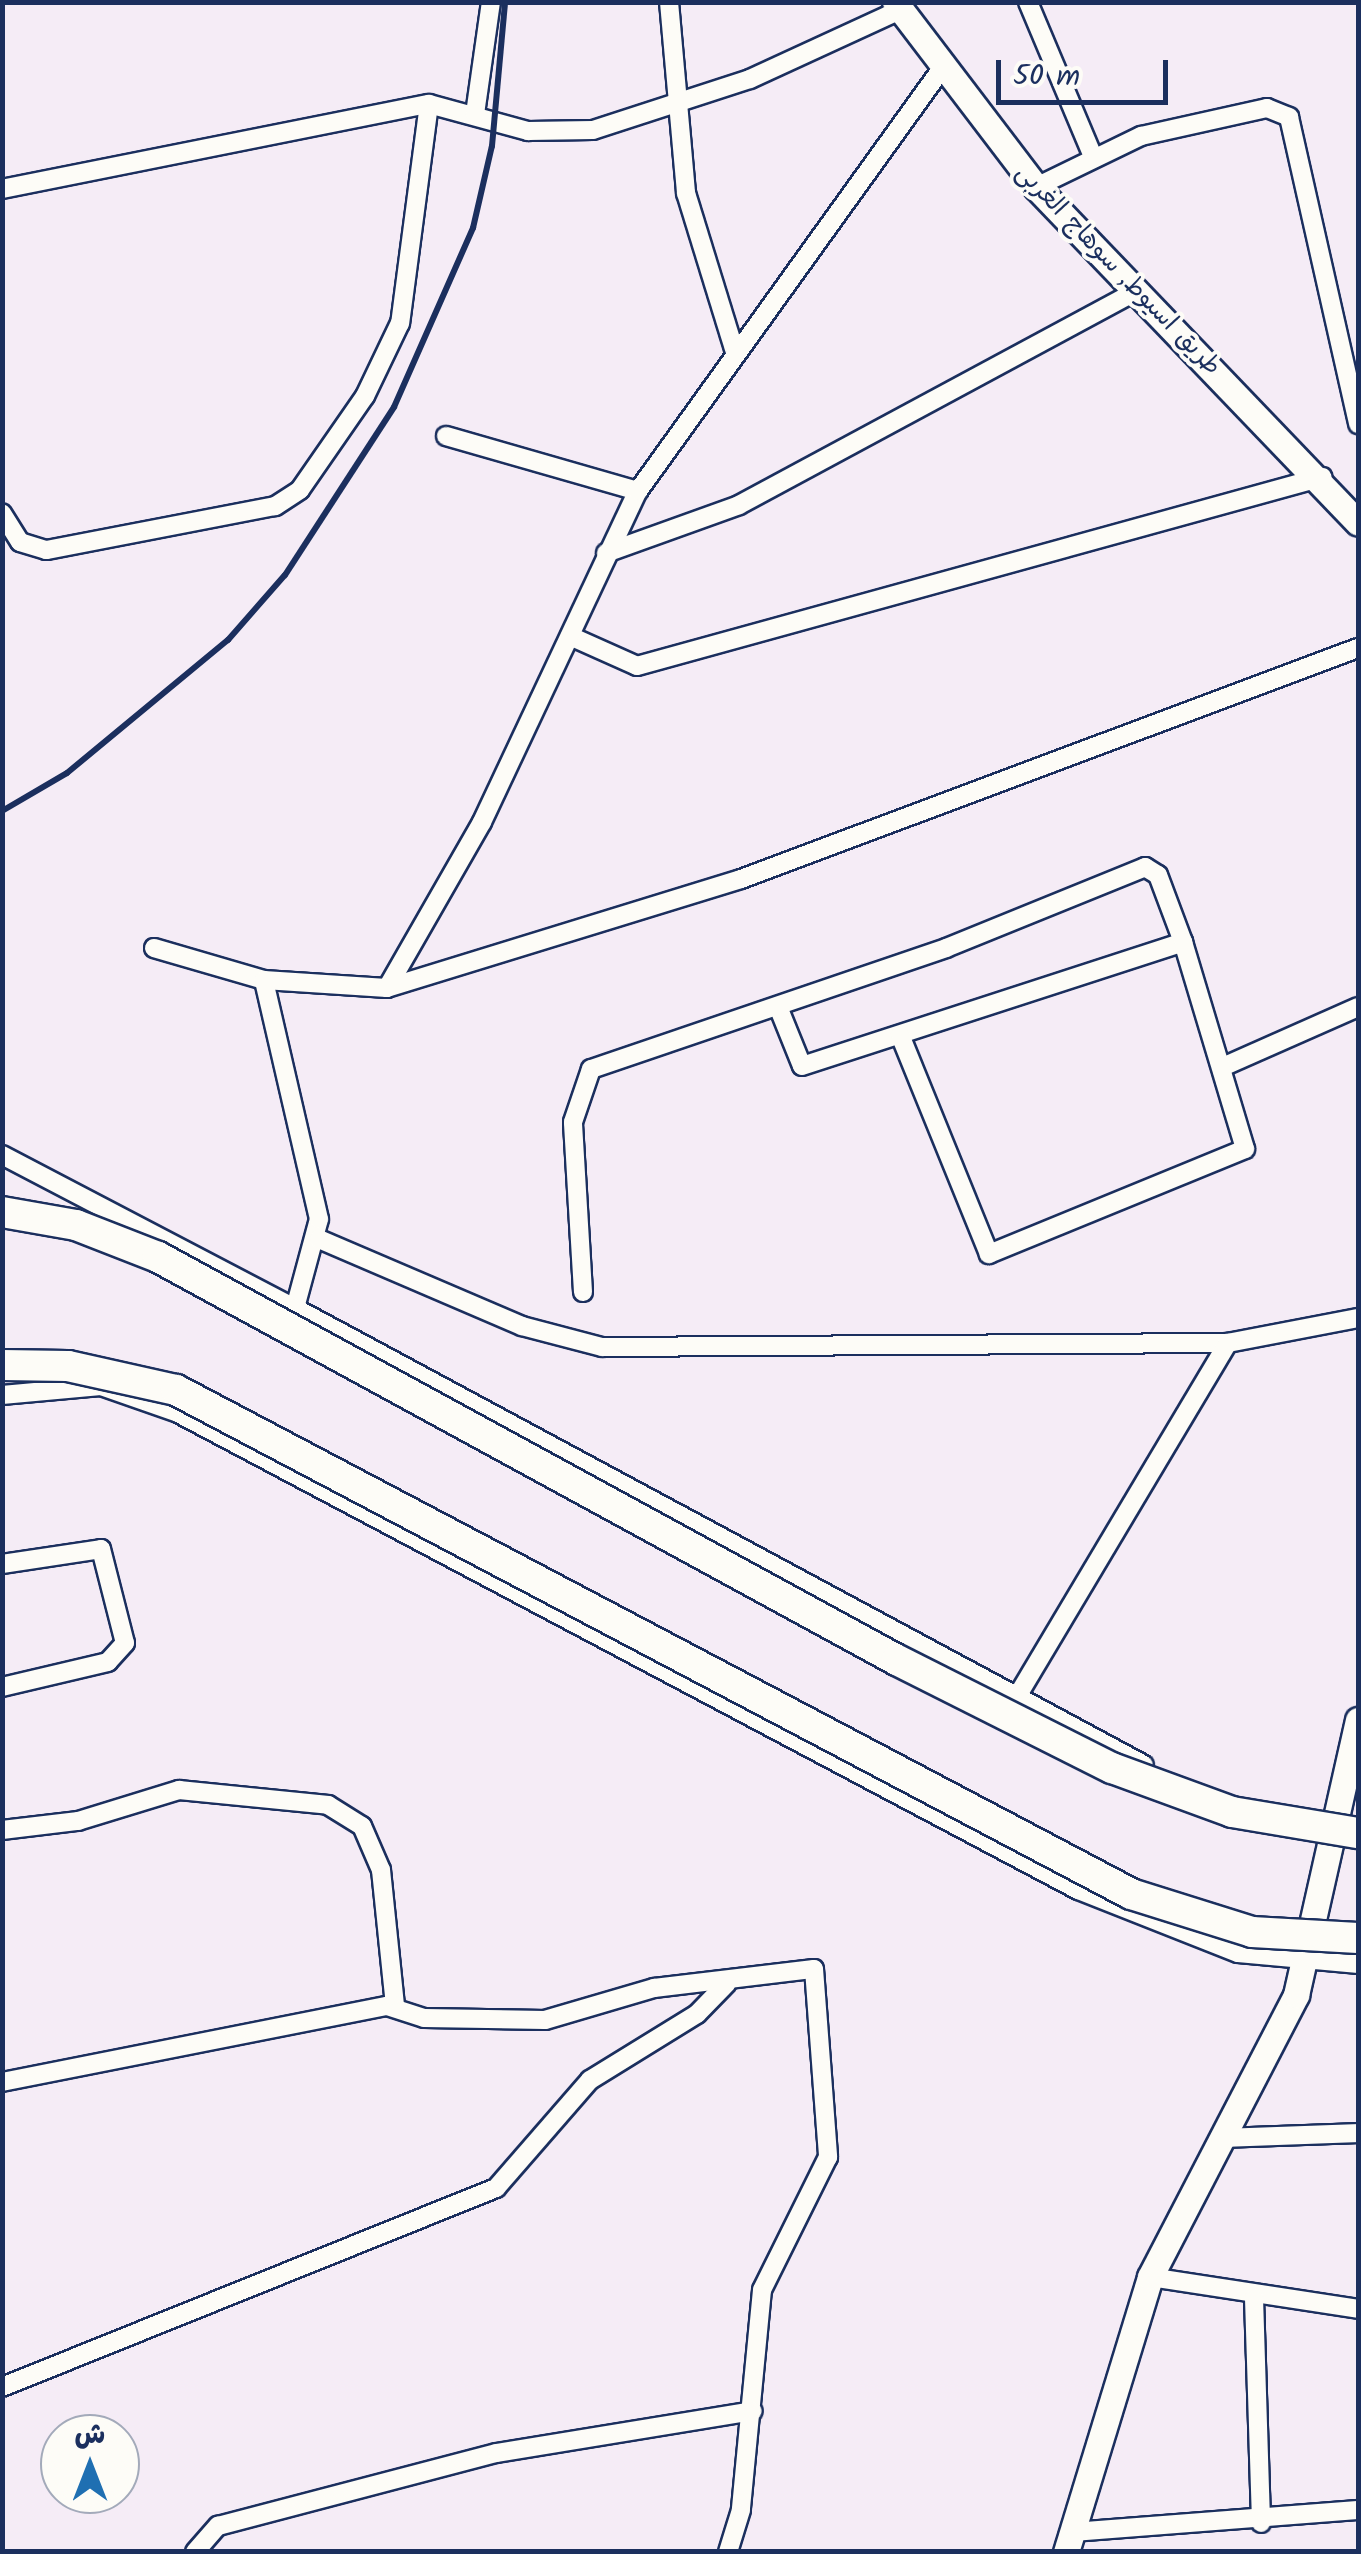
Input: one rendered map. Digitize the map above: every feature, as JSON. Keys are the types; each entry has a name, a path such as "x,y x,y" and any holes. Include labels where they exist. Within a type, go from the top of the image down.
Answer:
{"highway":[{"path":"2,1212 76,1225 158,1257 896,1660 1112,1768 1232,1812 1345,1821"},
{"path":"2,1364 68,1366 176,1390 1131,1894 1252,1932 1358,1938"}],"main road":[{"name":"طريق اسيوط, سوهاج الغربى","path":"898,6 940,71 1036,188 1135,292 1323,476 1358,524"},
{"path":"1069,2542 1150,2277 1224,2138 1305,1965 1312,1927 1345,1821 1358,1720"}],"street":[{"path":"476,114 491,2"},
{"path":"669,2 686,193 734,349"},
{"path":"1028,2 1092,154"},
{"path":"2,190 429,104 562,133 679,106 898,6"},
{"path":"386,988 482,822 638,491 734,349 940,71"},
{"path":"2,514 20,542 46,550 274,506 300,490 365,396 400,323 429,104"},
{"path":"1036,188 1092,154 1266,108 1289,117 1358,424"},
{"path":"606,553 739,505 1135,292"},
{"path":"446,436 638,491"},
{"path":"570,636 637,666 1323,476"},
{"path":"154,948 264,980 386,988 723,885 1358,648"},
{"path":"583,1292 573,1122 592,1069 779,1009 1145,868 1158,876 1183,942 1227,1065 1247,1142 1241,1156 990,1254 900,1035"},
{"path":"779,1009 798,1066 1183,942"},
{"path":"264,980 320,1239 295,1308"},
{"path":"1227,1065 1358,1007"},
{"path":"2,1155 295,1308 1015,1700 1200,1788 1345,1821"},
{"path":"320,1239 522,1326 602,1347 1228,1344 1358,1318"},
{"path":"1015,1700 1228,1344"},
{"path":"2,1394 101,1386 178,1413 1040,1872 1205,1942 1305,1965 1358,1964"},
{"path":"2,1564 101,1549 125,1643 108,1662 2,1687"},
{"path":"2,1830 78,1820 178,1790 328,1805 362,1826 382,1870 395,2006"},
{"path":"2,2082 395,2006 424,2018 545,2020 654,1988 727,1983 814,1969 826,2044 828,2156 762,2290 753,2411 728,2552"},
{"path":"3,2383 496,2188 590,2080 697,2014 727,1983"},
{"path":"1224,2138 1358,2133"},
{"path":"1150,2277 1254,2298 1358,2309"},
{"path":"1254,2298 1261,2523"},
{"path":"194,2552 218,2526 497,2454 753,2411"},
{"path":"1069,2542 1358,2510"}],"railway":[{"path":"2,811 67,773 228,640 285,575 394,407 473,228 492,146 505,2"}]}
